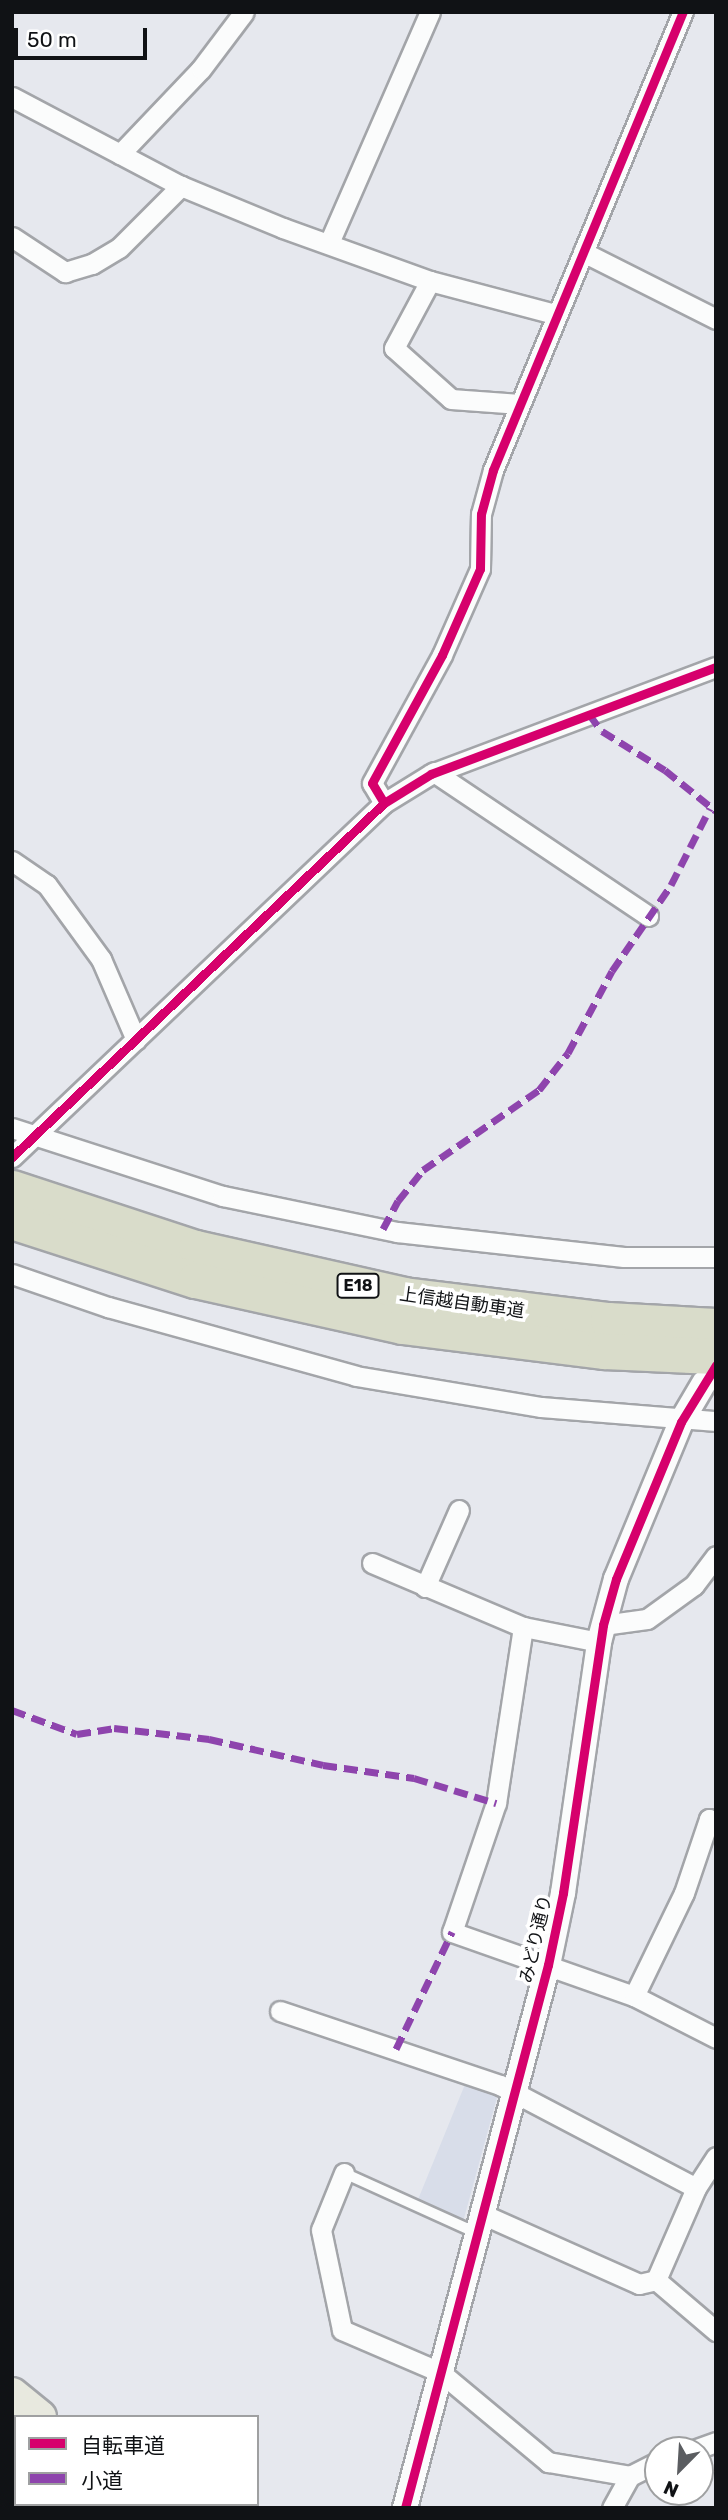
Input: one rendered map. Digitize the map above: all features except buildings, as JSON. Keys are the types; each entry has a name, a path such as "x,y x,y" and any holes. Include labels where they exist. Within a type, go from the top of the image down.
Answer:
{"highway":[{"name":"上信越自動車道","path":"12,1188 196,1248 404,1295 608,1320 716,1326"},
{"name":"上信越自動車道","path":"12,1221 194,1280 402,1326 591,1350 710,1370"}],"main road":[{"path":"12,2394 38,2415"}],"street":[{"path":"120,154 201,69 244,12"},
{"path":"329,243 430,12"},
{"path":"384,803 372,783 442,655 480,569 481,514 520,404 682,12"},
{"path":"12,97 181,186 430,281 555,314"},
{"path":"12,237 65,272 92,264 119,248 181,186"},
{"path":"583,252 716,319"},
{"path":"430,281 394,348 451,399 520,404"},
{"path":"12,1157 384,803 434,772 716,667"},
{"path":"434,772 648,916"},
{"path":"12,860 47,885 101,959 136,1040"},
{"path":"12,1128 223,1196 390,1230 624,1258 716,1257"},
{"path":"12,1274 108,1307 356,1376 541,1407 681,1422 716,1421"},
{"name":"みどり通り","path":"405,2508 548,1965 563,1893 601,1633 616,1579 681,1422 710,1370"},
{"path":"425,1587 459,1510"},
{"path":"372,1563 523,1627 601,1633 647,1619 694,1585 716,1556"},
{"path":"523,1627 496,1803 452,1931 634,1997 716,2038"},
{"path":"634,1997 684,1893 709,1819 716,1822"},
{"path":"280,2011 513,2092 696,2188"},
{"path":"656,2280 696,2188 716,2157"},
{"path":"344,2173 321,2230 342,2330 440,2372 548,2462 630,2476"},
{"path":"479,2223 639,2284 656,2280"},
{"path":"656,2280 716,2331"},
{"path":"612,2508 630,2476 644,2469"}],"lane":[{"path":"344,2173 479,2223"}],"shaded area":[{"path":"468,2077 499,2090 463,2222 417,2202"}],"marked path":[{"path":"589,714 602,731 665,770 716,811"},
{"path":"383,1229 398,1201 423,1170 539,1090 568,1053 612,971 671,885 710,808"},
{"path":"12,1710 77,1734 114,1728 209,1739 323,1765 414,1778 496,1803"},
{"path":"396,2049 452,1932"}],"cycle path":[{"path":"384,803 372,783 442,655 480,569 481,514 493,470 683,12"},
{"path":"12,1157 384,803 431,774 716,667"},
{"path":"405,2508 548,1965 563,1893 603,1625 616,1579 681,1422 716,1365"}]}
